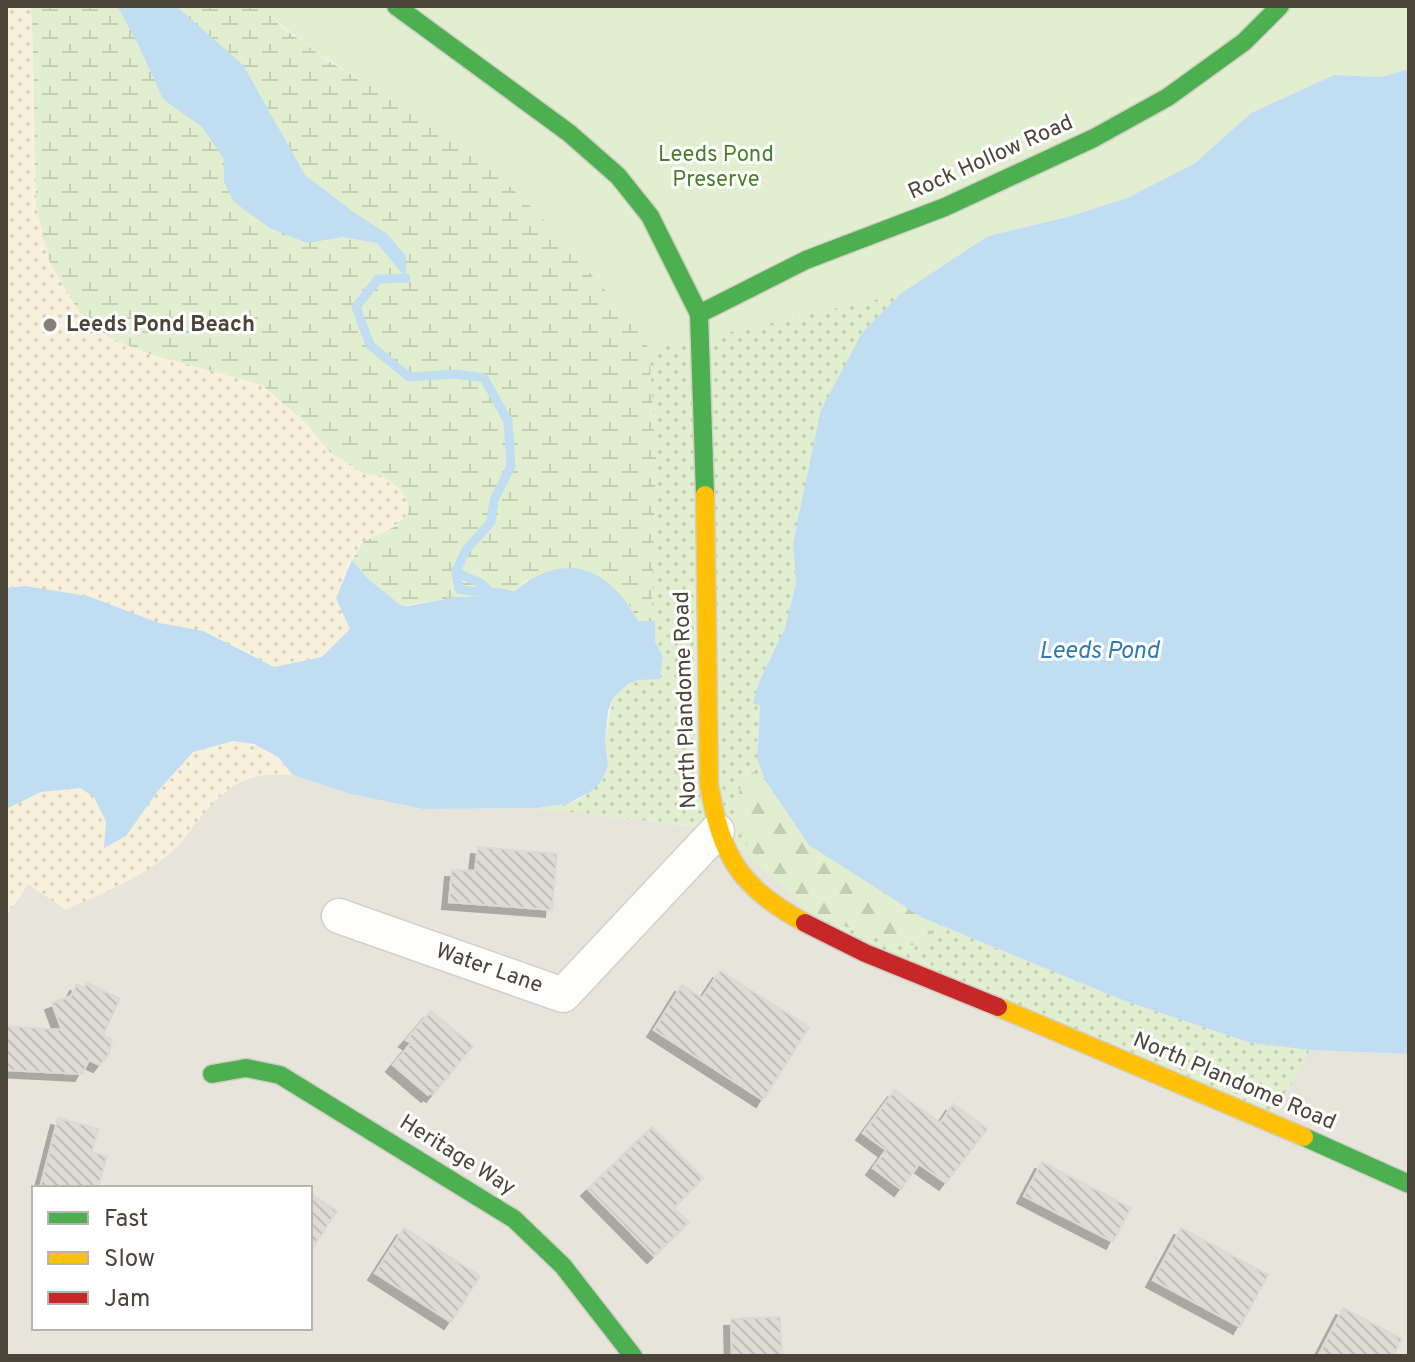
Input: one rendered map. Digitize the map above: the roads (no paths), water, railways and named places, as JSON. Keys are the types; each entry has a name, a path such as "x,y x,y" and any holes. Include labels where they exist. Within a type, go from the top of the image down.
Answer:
{"main road":[{"name":"North Plandome Road","path":"396,6 569,133 618,176 650,216 699,314 709,785 717,831 742,877 783,912 857,948 1409,1184"},
{"name":"Rock Hollow Road","path":"699,314 806,260 945,207 1094,138 1168,97 1244,42 1280,6"},
{"name":"Heritage Way","path":"212,1074 251,1066 280,1075 514,1219 541,1243 570,1276 633,1356"}],"street":[{"name":"Water Lane","path":"339,916 563,995 717,831"}],"water":[{"path":"117,6 176,6 243,65 305,175 386,233 406,256 406,278 377,243 343,237 307,243 270,228 234,202 224,182 224,159 202,127 163,99"},
{"name":"Leeds Pond","path":"1409,69 1409,1054 1310,1050 1251,1043 1125,1001 923,918 809,845 765,780 757,758 760,706 753,703 760,680 785,628 796,583 793,543 821,410 862,333 900,294 988,236 1068,217 1127,198 1194,164 1251,113 1334,75 1381,77"},
{"path":"352,560 369,580 402,606 457,597 510,595 547,572 564,568 581,569 597,575 612,586 638,621 655,621 655,641 663,657 660,679 637,680 613,698 608,711 605,740 608,766 600,783 567,804 536,808 423,809 351,794 293,775 278,757 254,744 233,741 193,752 157,792 126,836 104,848 106,822 94,797 80,788 41,792 6,809 6,588 25,586 88,596 159,623 203,631 274,667 322,657 350,629 336,598"}],"waterway":[{"path":"406,278 378,279 356,307 370,345 409,377 455,374 484,378 508,421 511,466 494,500 491,522 466,550 456,571 459,589 510,595"},
{"path":"456,571 488,590"}],"place":[{"name":"Leeds Pond Beach","path":"50,325"}],"park label":[{"name":"Leeds Pond Preserve","path":"716,168"}]}
